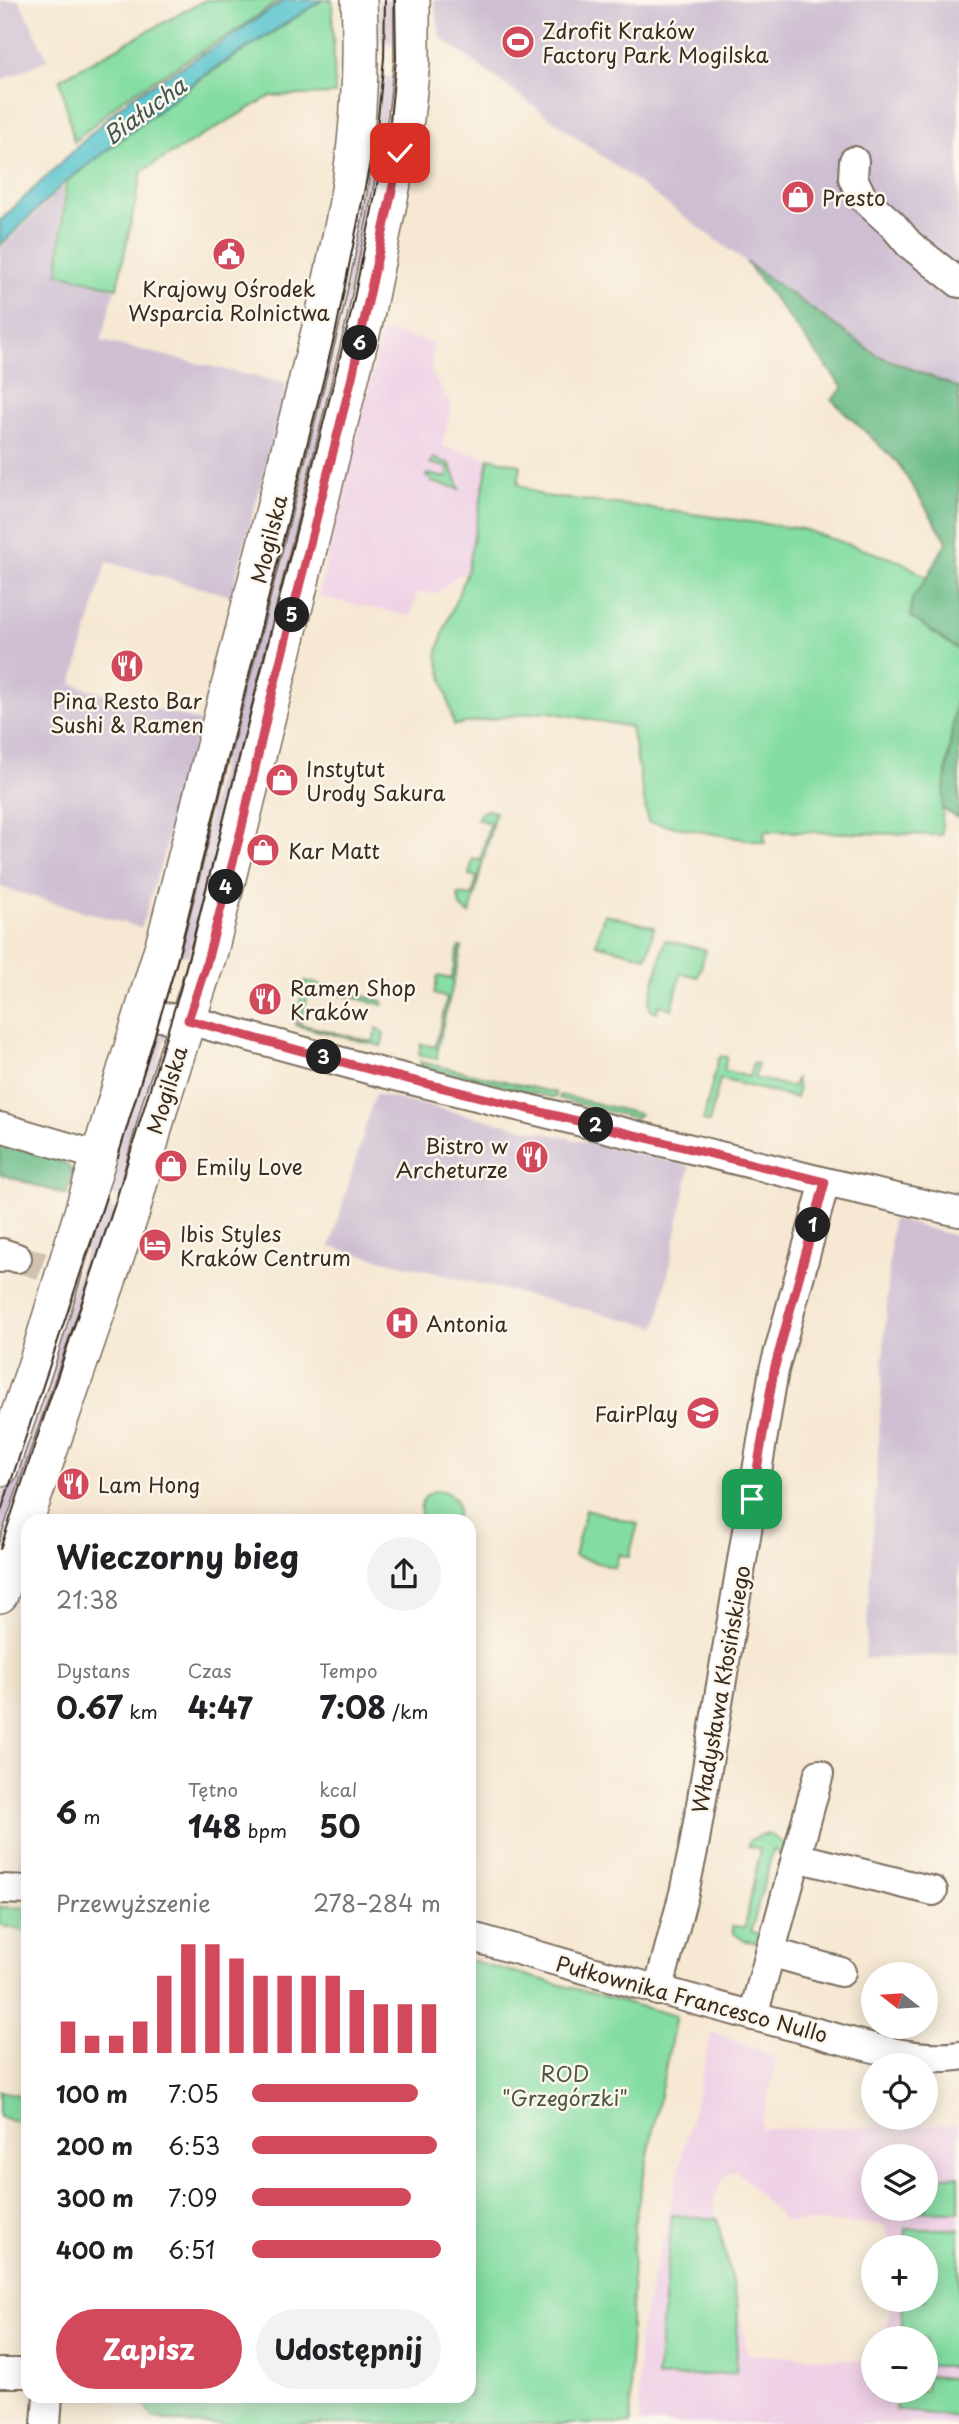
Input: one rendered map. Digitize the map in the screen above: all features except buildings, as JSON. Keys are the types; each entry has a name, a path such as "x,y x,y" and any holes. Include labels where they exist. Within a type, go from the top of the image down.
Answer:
{"main road":[{"path":"359,9 368,42 374,51 384,58 396,59 410,44 412,16"},
{"name":"Mogilska","path":"0,1469 31,1264 99,1156 187,855 326,308 354,156 359,9"},
{"name":"Mogilska","path":"28,1514 132,1211 160,1107 206,965 241,831 269,706 365,321 406,119 412,16"},
{"name":"Mogilska","path":"0,1595 21,1534"}],"street":[{"path":"854,161 853,178 862,197 893,225 909,244 959,283"},
{"path":"143,1012 188,1020 379,1072 825,1182 959,1212"},
{"path":"0,1127 99,1156"},
{"name":"Władysława Kłosińskiego","path":"658,1991 694,1846 774,1370 825,1182"},
{"path":"753,2016 819,1774"},
{"path":"796,1857 933,1891"},
{"path":"0,1889 21,1889"},
{"name":"Pułkownika Francesco Nullo","path":"476,1938 658,1991 890,2051 945,2058 959,2056"},
{"path":"770,1952 841,1972"},
{"path":"0,2373 21,2373"},
{"path":"46,2424 48,2403"}],"shaded area":[{"path":"0,0 19,0 48,59 0,81"},
{"path":"379,0 400,0 396,44 380,41"},
{"path":"434,0 959,0 959,388 877,355 440,37"},
{"path":"381,76 396,78 348,342 196,934 189,955 175,956 375,128"},
{"path":"63,187 57,273 115,289 101,341 287,384 231,596 107,562 72,684 200,722 175,817 141,928 0,887 0,250"},
{"path":"382,332 434,342 431,372 452,406 442,446 489,458 467,572 456,577 436,594 417,592 411,616 318,597"},
{"path":"169,1025 120,1199 109,1191 110,1186 105,1189 152,1035"},
{"path":"375,1094 690,1166 657,1327 330,1247"},
{"path":"102,1201 118,1212 0,1564 0,1506"},
{"path":"892,1219 959,1237 959,1654 865,1659"},
{"path":"21,1853 21,1876 14,1876"},
{"path":"712,2032 777,2058 760,2129 861,2126 861,2130 938,2130 938,2125 959,2124 959,2424 639,2424 639,2336","holes":["737,2171 784,2221 885,2225 888,2235 938,2235 938,2312 889,2312 887,2326 938,2326 938,2403 861,2403 861,2360 748,2354 713,2200 727,2174"]}],"green space":[{"path":"205,0 280,0 243,26 123,99 74,142 60,79"},
{"path":"323,0 332,0 335,94 271,96 142,171 117,288 58,273 66,182 199,80"},
{"path":"746,262 877,355 959,388 959,650 911,617 912,599 947,541 897,462 832,400 843,388"},
{"path":"433,458 450,464 460,489 431,482 431,479 426,477 427,474 447,478 449,468 430,463"},
{"path":"489,458 521,465 518,484 543,496 802,529 902,562 927,578 912,599 911,617 959,650 944,789 942,835 764,831 765,843 648,822 631,727 544,711 454,725 437,655 467,572"},
{"path":"959,677 959,818 942,809"},
{"path":"487,810 495,812 470,914 460,907 458,894 472,896 477,877 469,875 473,859 480,861 490,823 477,819"},
{"path":"604,914 654,927 647,957 596,944"},
{"path":"665,940 706,950 698,977 681,973 672,1009 659,1005 657,1012 651,1010 649,1003"},
{"path":"459,947 462,947 437,1059 419,1055 421,1044 435,1047 447,998 434,994 438,976 451,979"},
{"path":"305,981 383,1001 383,1005 310,987 301,1021 296,1019"},
{"path":"295,1023 373,1042 377,1028 384,1034 381,1046"},
{"path":"721,1056 727,1057 724,1070 749,1077 753,1063 758,1064 754,1078 792,1087 796,1079 796,1098 720,1079 709,1123 703,1121"},
{"path":"420,1062 556,1093 555,1098 422,1067"},
{"path":"560,1095 640,1114 635,1118 559,1099"},
{"path":"0,1145 66,1164 72,1174 66,1195 0,1174"},
{"path":"437,1490 448,1493 455,1500 457,1514 422,1514 422,1502"},
{"path":"586,1509 638,1524 629,1557 619,1554 615,1568 574,1556"},
{"path":"764,1834 771,1835 785,1844 786,1854 773,1850 751,1931 763,1935 755,1942 745,1941 733,1933 732,1926 745,1927 760,1849 748,1846 750,1840"},
{"path":"0,1907 21,1908 21,1930 0,1925"},
{"name":"ROD \"Grzegórzki\"","path":"476,1962 676,2016 634,2224 631,2424 190,2424 153,2417 143,2403 476,2403"},
{"path":"0,2091 21,2096 21,2122 0,2117"},
{"path":"938,2176 959,2176 959,2212 938,2212"},
{"path":"672,2215 717,2219 738,2307 736,2373 657,2378"},
{"path":"906,2229 959,2229 959,2368 938,2366 938,2326 902,2326 902,2312 938,2312 938,2235 906,2235"},
{"path":"938,2377 959,2379 959,2417 896,2410 896,2403 938,2403"}],"water":[{"name":"Białucha","path":"285,0 322,0 198,79 63,184 0,246 0,221 117,109"}],"tunnel":[{"path":"17,1258 42,1266"}],"tram line":[{"path":"118,1157 177,961 336,330 377,128 384,58 385,0"},
{"path":"0,1549 115,1203 180,990 215,854 351,313 390,121 396,59 395,0"},
{"path":"0,1514 107,1194"}],"place":[{"name":"Zdrofit Kraków Factory Park Mogilska","path":"518,42"},
{"name":"Presto","path":"798,197"},
{"name":"Krajowy Ośrodek Wsparcia Rolnictwa","path":"229,254"},
{"name":"Pina Resto Bar Sushi & Ramen","path":"127,666"},
{"name":"Instytut Urody Sakura","path":"282,780"},
{"name":"Kar Matt","path":"263,850"},
{"name":"Ramen Shop Kraków","path":"265,999"},
{"name":"Bistro w Archeturze","path":"532,1157"},
{"name":"Emily Love","path":"171,1166"},
{"name":"Ibis Styles Kraków Centrum","path":"155,1245"},
{"name":"Antonia","path":"402,1323"},
{"name":"FairPlay","path":"703,1413"},
{"name":"Lam Hong","path":"73,1484"}],"route":[{"path":"400,153 352,377 269,706 241,831 206,965 188,1020 379,1072 825,1182 774,1370 752,1499"}]}
